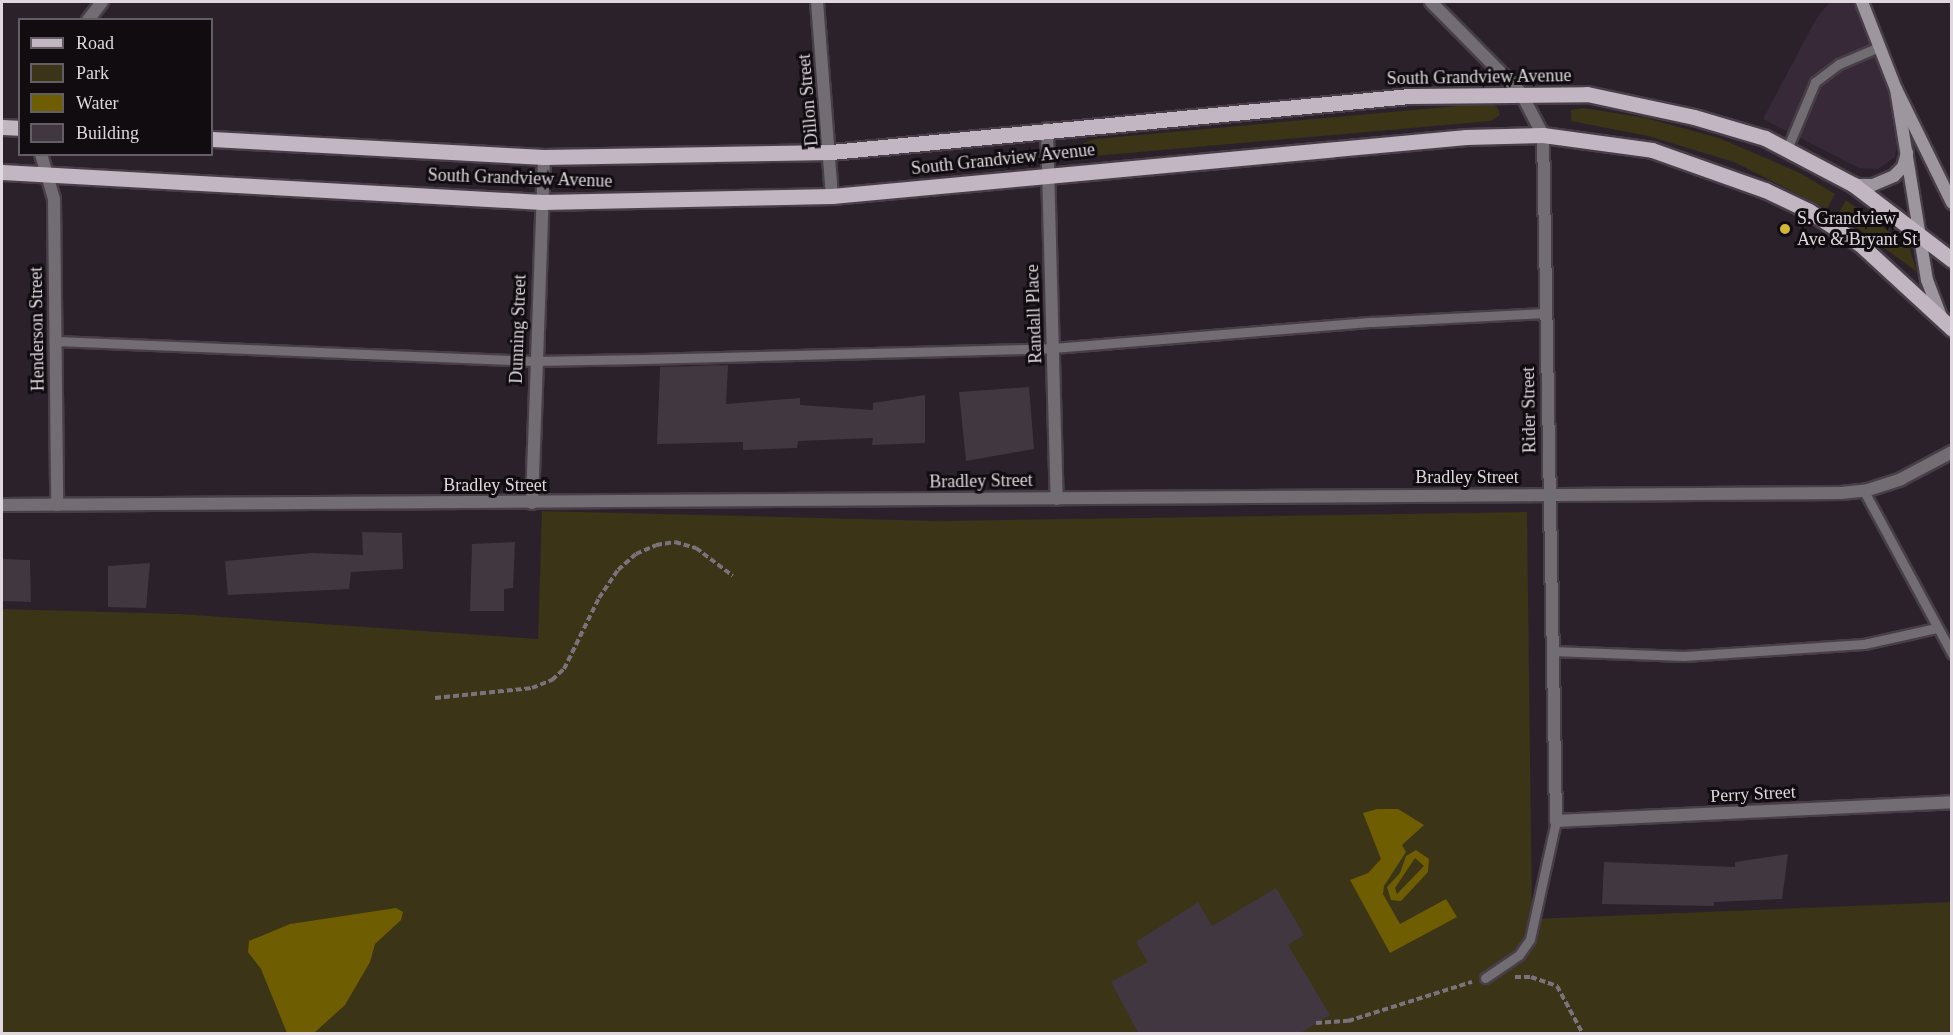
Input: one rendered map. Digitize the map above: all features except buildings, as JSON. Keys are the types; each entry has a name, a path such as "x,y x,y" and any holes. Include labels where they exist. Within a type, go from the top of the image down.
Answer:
{"main road":[{"path":"1862,2 1896,88 1952,203"},
{"path":"1896,88 1932,298 1948,326"},
{"name":"South Grandview Avenue","path":"213,139 544,157 831,152 1047,129 1409,96 1521,93 1597,96 1694,117 1787,149 1854,185 1921,234 1952,260"},
{"path":"2,127 18,128"},
{"name":"South Grandview Avenue","path":"2,172 542,201 832,196 1048,173 1466,137 1543,135 1652,150 1765,190 1809,211 1860,244 1948,326"},
{"path":"1854,185 1873,185 1894,176 1903,167 1907,152"}],"street":[{"path":"90,18 102,2"},
{"name":"Dillon Street","path":"817,2 831,152 832,196"},
{"name":"Rider Street","path":"1431,2 1521,93 1543,135 1548,495 1556,821"},
{"name":"Randall Place","path":"1047,129 1057,499"},
{"name":"Henderson Street","path":"42,156 49,174 54,199 57,505"},
{"name":"Dunning Street","path":"532,503 534,361 544,157"},
{"name":"Bradley Street","path":"2,505 532,503 1864,491 1901,479 1952,452"},
{"name":"Perry Street","path":"1556,821 1952,802"}],"lane":[{"path":"1787,149 1815,82 1839,64 1879,47"},
{"path":"56,341 534,361 1053,348 1372,322 1545,313"},
{"path":"1864,491 1952,654"},
{"path":"1552,651 1684,656 1864,644 1936,628"},
{"path":"1485,978 1519,955 1530,939 1556,821"}],"path":[{"path":"435,698 532,688 552,680 564,669 599,598 618,570 646,549 675,542 696,548 733,576"},
{"path":"1316,1023 1348,1021 1485,978 1531,977 1557,986 1583,1034"}],"shaded area":[{"path":"1830,2 1856,2 1889,89 1898,137 1895,157 1878,169 1859,168 1763,119 1816,19"}],"green space":[{"path":"1491,103 1498,108 1500,115 1491,121 1095,156 1082,148 1084,143 1095,139"},
{"path":"1583,108 1646,118 1719,138 1800,173 1835,194 1827,209 1734,162 1648,136 1571,121 1571,110"},
{"path":"1846,200 1909,246 1917,272 1838,214"},
{"path":"542,511 940,521 1527,512 1532,919 1951,902 1951,1033 2,1034 2,609 179,614 538,639"}],"water":[{"path":"1377,809 1398,809 1424,825 1402,845 1406,852 1384,886 1383,894 1400,924 1446,899 1457,917 1390,953 1350,880 1368,873 1381,859 1363,813"},
{"path":"1416,850 1429,859 1428,872 1401,901 1391,900 1387,887 1400,873 1406,856","holes":["1415,858 1424,866 1397,894 1395,888"]},
{"path":"396,908 403,912 401,920 375,944 370,962 345,1005 314,1033 287,1033 261,969 248,952 249,941 290,924"}],"place":[{"name":"S. Grandview Ave & Bryant St","path":"1785,229"}]}
